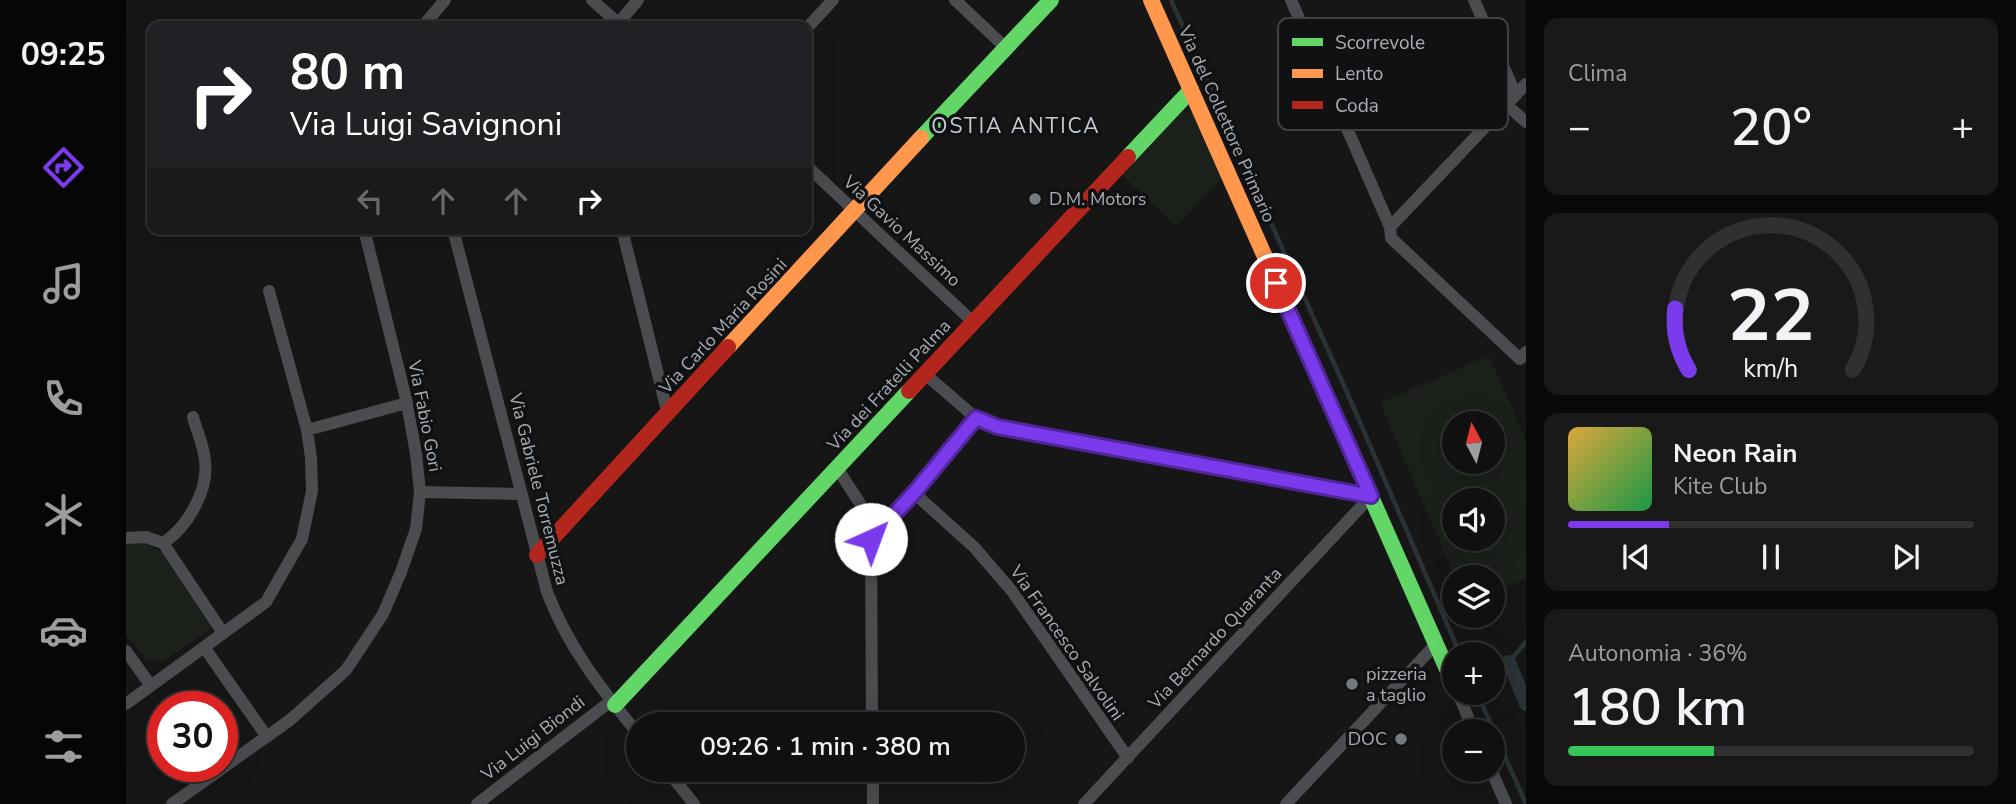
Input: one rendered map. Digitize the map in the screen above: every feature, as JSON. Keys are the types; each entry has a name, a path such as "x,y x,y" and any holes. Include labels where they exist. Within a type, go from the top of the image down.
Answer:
{"street":[{"path":"427,21 445,0"},
{"path":"592,0 613,21"},
{"path":"620,21 638,0"},
{"path":"812,23 833,0"},
{"path":"955,0 1005,47"},
{"name":"Via Carlo Maria Rosini","path":"537,555 1051,0"},
{"name":"Via del Collettore Primario","path":"1151,0 1442,660"},
{"path":"1291,0 1299,18"},
{"path":"1474,0 1482,18"},
{"path":"1508,77 1516,95"},
{"path":"1508,104 1526,84"},
{"name":"Via dei Fratelli Palma","path":"613,703 1191,90"},
{"path":"1508,106 1526,122"},
{"path":"1348,130 1390,226 1391,238 1523,355"},
{"path":"1390,226 1483,130"},
{"name":"Via Gavio Massimo","path":"812,171 974,322"},
{"name":"Via Fabio Gori","path":"172,804 290,720 346,670 383,614 416,529 420,492 416,454 407,403 365,235"},
{"name":"Via Gabriele Torremuzza","path":"455,235 547,593 558,622 580,660 626,719"},
{"path":"623,235 668,415"},
{"path":"126,704 266,601 303,539 312,491 311,458 307,430 269,290"},
{"path":"925,374 976,418 998,427 1371,496"},
{"path":"307,430 407,403"},
{"path":"163,543 178,531 192,511 205,480 204,456 194,417"},
{"path":"871,539 914,493 976,418"},
{"path":"837,468 861,505 871,539 872,712"},
{"path":"420,492 522,494"},
{"name":"Via Francesco Salvolini","path":"914,493 974,547 1012,591 1128,758"},
{"name":"Via Bernardo Quaranta","path":"1084,804 1371,496"},
{"path":"126,538 146,537 163,543 223,633"},
{"path":"1286,804 1435,645"},
{"path":"204,647 267,737"},
{"path":"126,651 151,686"},
{"name":"Via Luigi Biondi","path":"477,804 613,703"},
{"path":"677,782 694,804"},
{"path":"873,782 873,804"},
{"path":"1496,782 1506,804"}],"shaded area":[{"path":"1179,112 1192,113 1222,179 1176,226 1120,173"},
{"path":"1489,356 1526,440 1526,579 1505,588 1505,565 1450,565 1444,551 1505,551 1505,488 1442,488 1442,547 1380,403"},
{"path":"126,543 145,543 165,554 214,627 162,662 146,659 126,635"}],"waterway":[{"path":"1171,0 1346,390 1455,642"},
{"path":"1505,667 1526,642"},
{"path":"1509,662 1526,704"},
{"path":"1482,705 1526,804"}],"traffic: fast":[{"path":"921,138 1051,0"},
{"path":"1128,157 1191,90"},
{"path":"1297,329 1442,658"},
{"path":"615,705 909,391"}],"traffic: slow":[{"path":"1151,0 1297,329"},
{"path":"728,347 921,138"}],"traffic: jam":[{"path":"909,391 1128,157"},
{"path":"537,555 728,347"}],"place":[{"name":"D.M. Motors","path":"1035,199"},
{"name":"pizzeria a taglio","path":"1352,684"},
{"name":"DOC","path":"1401,739"}],"district":[{"name":"OSTIA ANTICA","path":"1016,126"}],"route":[{"path":"871,539 914,493 976,418 998,427 1371,496 1276,283"}]}
